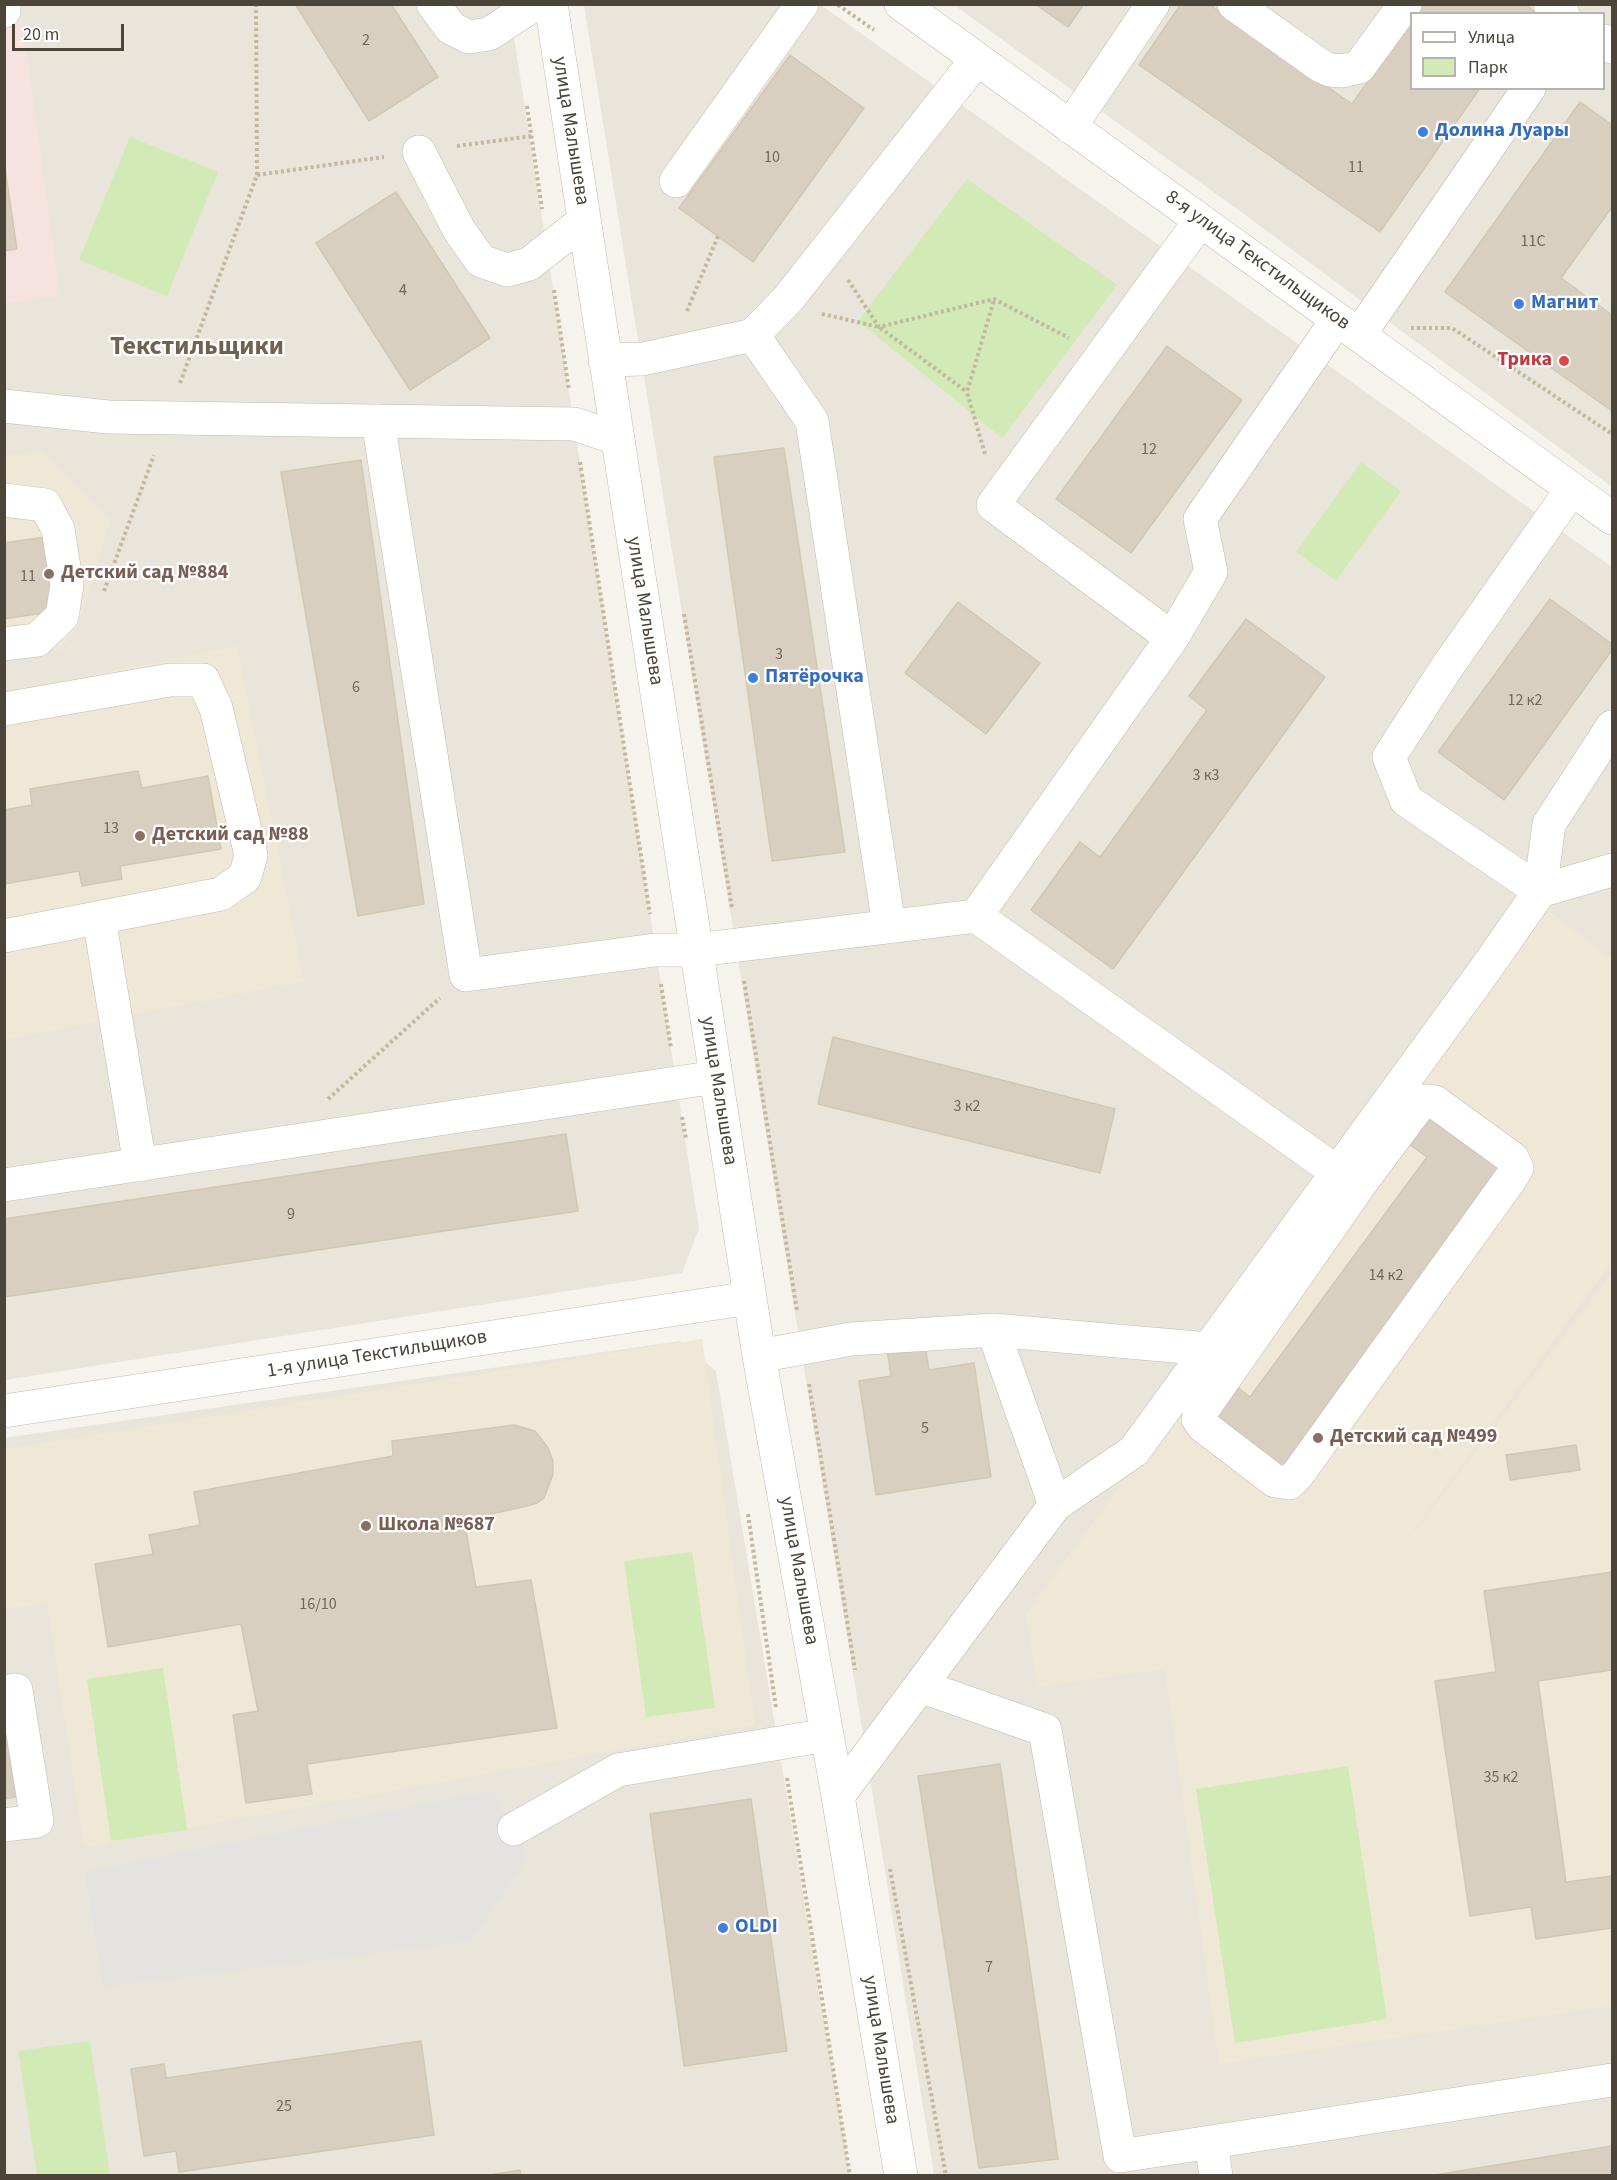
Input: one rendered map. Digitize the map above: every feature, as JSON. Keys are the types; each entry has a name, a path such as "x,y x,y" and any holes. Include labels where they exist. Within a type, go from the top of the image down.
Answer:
{"street":[{"path":"433,4 451,28 469,37 489,34 535,4"},
{"name":"улица Малышева","path":"551,4 759,1356 838,1796 901,2175"},
{"path":"676,181 802,4"},
{"name":"8-я улица Текстильщиков","path":"901,4 1612,518"},
{"path":"1070,126 1153,4"},
{"path":"1234,4 1322,66 1330,70 1342,71 1359,68 1405,4"},
{"path":"4,5 4,11"},
{"path":"605,360 643,359 753,334 783,304 828,249 977,59"},
{"path":"976,916 1172,638 1212,572 1200,519 1527,90"},
{"path":"419,152 459,230 481,261 507,270 529,264 584,221"},
{"path":"1172,638 993,505 1200,221"},
{"path":"753,334 812,421 889,927"},
{"path":"4,406 108,417 167,419 574,424 617,438"},
{"path":"378,421 466,975 655,950 697,950 976,916 1347,1180"},
{"path":"1540,891 1406,800 1389,758 1445,670 1572,489"},
{"path":"4,500 45,506 58,529 67,585 62,616 37,640 4,645"},
{"path":"4,708 170,680 203,680 216,708 250,855 245,877 221,894 4,936"},
{"path":"838,1796 1055,1505 1134,1450 1208,1349 1347,1180 1425,1101 1435,1102 1512,1158 1517,1168 1298,1474 1289,1483 1275,1481 1203,1426 1198,1419 1347,1180 1540,891 1549,824 1612,727"},
{"path":"1540,891 1612,870"},
{"path":"99,918 140,1165"},
{"path":"4,1185 716,1077"},
{"name":"1-я улица Текстильщиков","path":"4,1411 750,1299"},
{"path":"759,1356 851,1339 993,1330 1208,1349"},
{"path":"993,1330 1055,1505"},
{"path":"921,1686 1045,1730 1120,2156 1612,2080"},
{"path":"4,1692 16,1690 37,1821 4,1826"},
{"path":"514,1829 618,1770 827,1735"},
{"path":"1211,2142 1216,2175"}],"path":[{"path":"102,599 257,175 256,4"},
{"path":"257,175 532,136"},
{"path":"684,320 718,237"},
{"path":"828,249 879,327 967,392"},
{"path":"994,299 967,392 998,498"},
{"path":"783,304 879,327 994,299 1102,355"},
{"path":"683,605 856,1674"},
{"path":"320,1106 466,975"},
{"path":"888,1860 946,2175"}],"shaded area":[{"path":"4,5 20,5 60,296 5,303"},
{"path":"5,5 509,5 699,1229 682,1273 5,1380"},
{"path":"584,5 821,5 1612,567 1612,2175 934,2175"},
{"path":"954,5 1612,5 1612,487 1244,214"},
{"name":"Детский сад №884","path":"43,451 110,521 78,627 60,649 5,659 5,455"},
{"name":"Детский сад №88","path":"237,646 304,981 5,1040 5,692"},
{"path":"1545,908 1612,959 1612,1262 1380,1576 1612,1273 1612,2006 1219,2064 1165,1669 1037,1687 1026,1614"},
{"name":"Школа №687","path":"702,1339 755,1725 84,1847 47,1603 5,1609 5,1449"},
{"path":"680,1341 716,1371 850,2175 5,2175 4,1438"},
{"path":"492,1790 529,1856 471,1941 103,1987 85,1872"}],"green space":[{"path":"130,137 218,172 167,296 79,260"},
{"path":"967,179 1117,285 1002,438 858,321"},
{"path":"1361,462 1401,491 1336,581 1296,552"},
{"path":"692,1552 715,1708 646,1717 624,1561"},
{"path":"163,1668 187,1830 111,1841 87,1679"},
{"path":"1348,1766 1387,2019 1235,2043 1196,1789"},
{"path":"90,2041 110,2175 37,2175 18,2051"}],"building":[{"path":"295,4 391,4 438,77 369,121"},
{"path":"1035,4 1084,4 1068,27"},
{"path":"1181,4 1209,4 1352,104 1410,21 1410,90 1479,90 1380,232 1139,65"},
{"path":"1421,4 1525,4 1534,11 1533,12 1415,12"},
{"path":"790,55 864,108 753,262 679,208"},
{"path":"1580,102 1612,125 1612,207 1561,278 1612,315 1612,411 1445,292"},
{"path":"4,162 17,249 4,251"},
{"path":"396,192 490,338 410,390 316,243"},
{"path":"1167,346 1242,400 1131,553 1056,499"},
{"path":"784,448 845,852 772,861 714,457"},
{"path":"361,460 424,904 358,916 281,472"},
{"path":"45,537 56,611 4,619 4,543"},
{"path":"1550,599 1612,644 1612,650 1504,800 1438,752"},
{"path":"958,602 1040,663 986,734 905,673"},
{"path":"1246,619 1325,677 1113,969 1031,910 1080,842 1100,857 1207,710 1189,696"},
{"path":"138,771 142,788 208,776 221,849 120,866 122,879 82,886 79,871 4,884 4,810 32,805 30,789"},
{"path":"833,1037 1115,1109 1100,1173 818,1104"},
{"path":"1429,1107 1512,1168 1284,1476 1207,1420 1233,1384 1250,1397 1427,1157 1405,1141"},
{"path":"566,1134 578,1211 4,1297 4,1219"},
{"path":"925,1344 929,1370 974,1363 991,1477 876,1495 859,1381 891,1376 887,1350"},
{"path":"514,1425 535,1431 548,1448 553,1461 553,1474 544,1498 527,1506 464,1520 476,1587 531,1580 557,1728 307,1764 312,1794 246,1803 233,1715 258,1711 241,1624 108,1647 95,1564 153,1554 149,1535 200,1525 194,1492 393,1456 392,1441"},
{"path":"1576,1445 1580,1470 1510,1480 1506,1455"},
{"path":"1612,1572 1612,1670 1538,1681 1566,1882 1612,1876 1612,1928 1536,1939 1531,1907 1470,1916 1435,1681 1496,1672 1484,1591"},
{"path":"4,1720 23,1796 4,1799"},
{"path":"1000,1764 1058,2159 979,2168 918,1776"},
{"path":"751,1799 787,2051 684,2066 650,1814"},
{"path":"421,2041 434,2135 179,2172 176,2151 144,2156 131,2069 164,2064 166,2078"},
{"path":"1612,2146 1612,2176 1429,2176"},
{"path":"520,2170 521,2176 484,2176"}],"place":[{"name":"Долина Луары","path":"1423,132"},
{"name":"Магнит","path":"1519,304"},
{"name":"Трика","path":"1564,361"},
{"name":"Детский сад №884","path":"49,574"},
{"name":"Пятёрочка","path":"753,678"},
{"name":"Детский сад №88","path":"140,836"},
{"name":"Детский сад №499","path":"1318,1438"},
{"name":"Школа №687","path":"366,1526"},
{"name":"OLDI","path":"723,1928"}],"district":[{"name":"Текстильщики","path":"197,348"}]}
